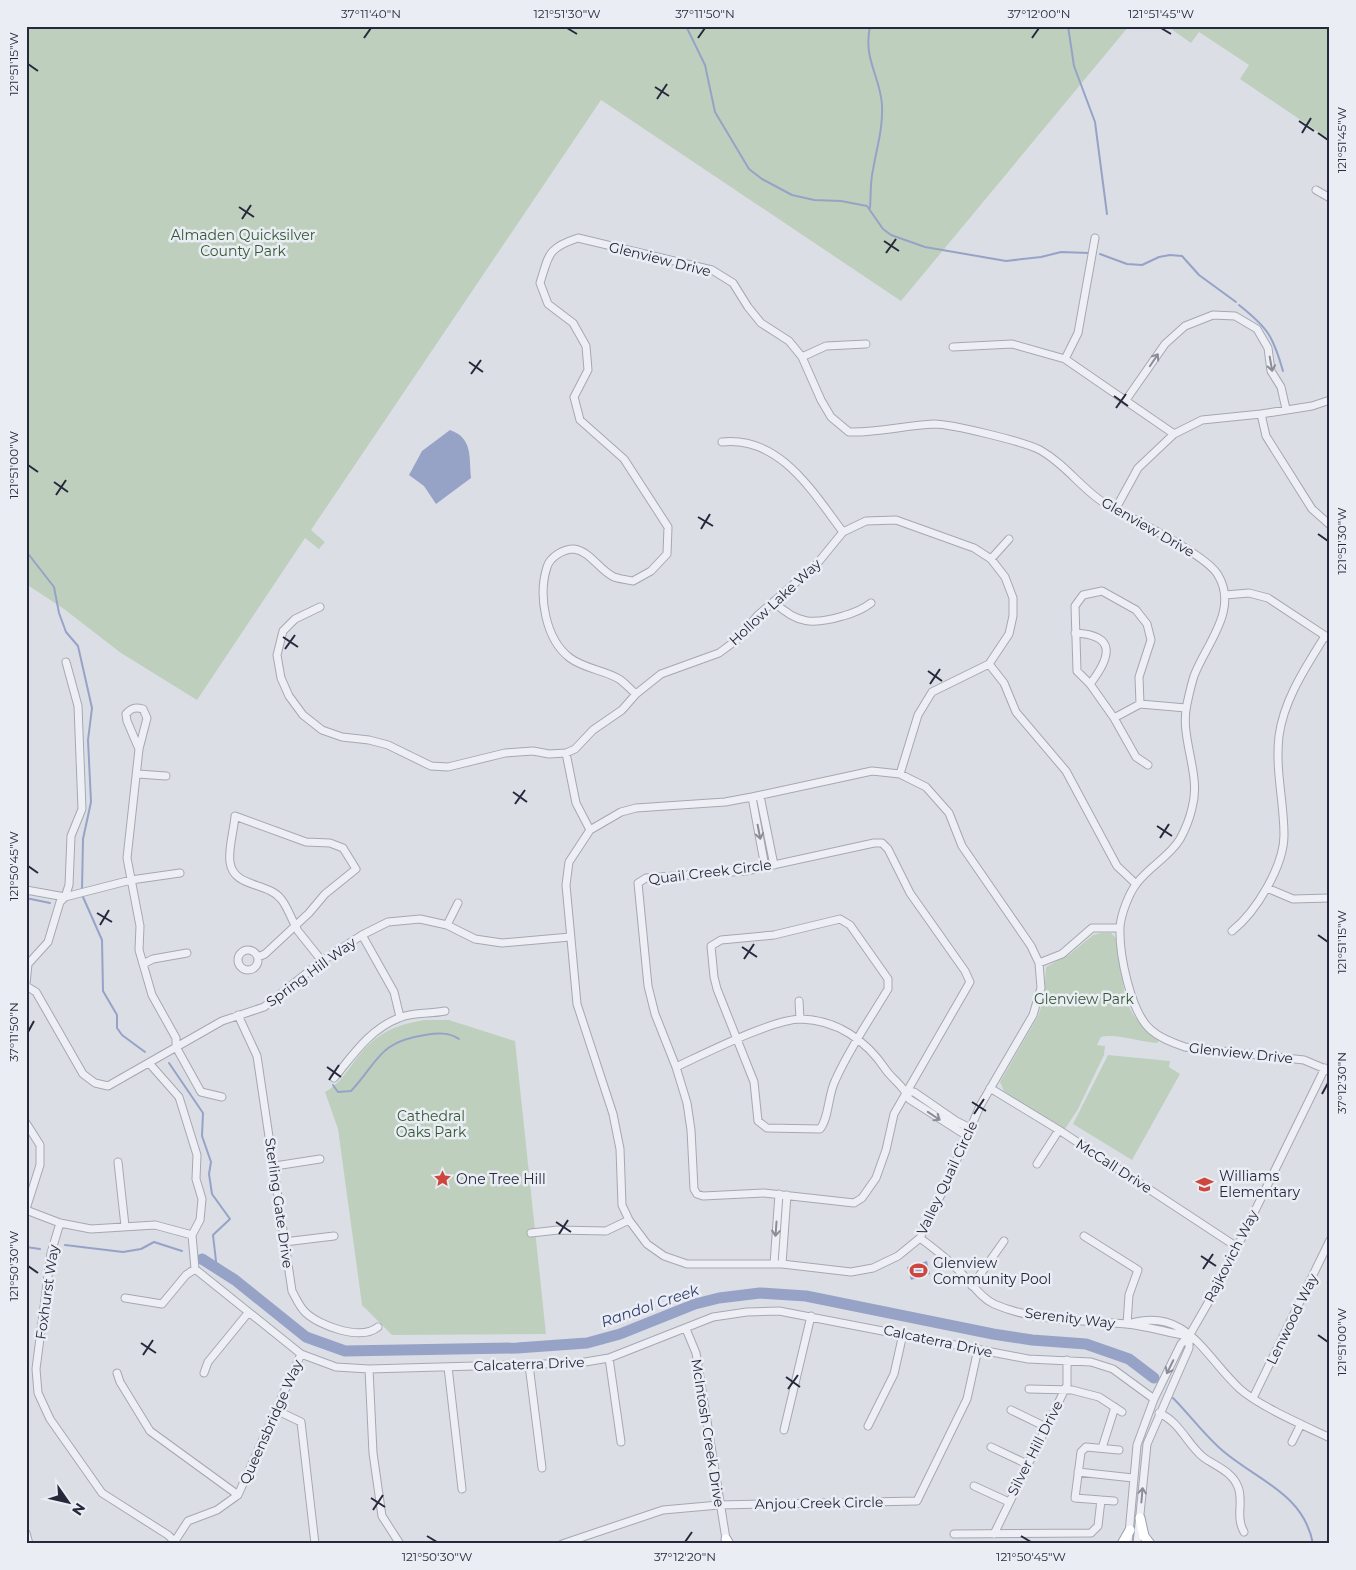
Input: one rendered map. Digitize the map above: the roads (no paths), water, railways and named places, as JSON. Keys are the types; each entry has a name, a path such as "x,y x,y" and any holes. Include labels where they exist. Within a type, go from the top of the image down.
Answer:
{"main road":[{"path":"1140,1518 1144,1536 1150,1544"},
{"path":"1122,1544 1130,1530"}],"street":[{"path":"1316,190 1330,198"},
{"name":"Glenview Drive","path":"636,694 618,679 588,669 569,657 554,635 544,610 542,583 548,564 559,552 574,549 588,556 613,576 633,581 651,571 667,554 668,527 624,459 580,420 574,396 588,370 586,346 573,324 548,304 540,283 550,252 563,243 578,238 712,270 733,283 761,323 789,341 802,357 828,412 849,432 874,432 936,424 1038,449 1063,465 1100,501 1204,560 1218,575 1225,596 1221,622 1194,676 1186,708 1187,739 1193,776 1193,806 1180,839 1136,884 1120,928 1127,981 1132,1000 1150,1029 1170,1042 1184,1047 1304,1060 1327,1070"},
{"path":"1064,359 1078,333 1095,238"},
{"path":"1126,400 1164,344 1186,326 1213,315 1235,316 1257,330 1268,348 1271,370 1281,387 1286,409"},
{"path":"802,357 826,346 866,344"},
{"path":"953,346 1012,344 1064,359 1174,434"},
{"path":"1115,510 1138,468 1174,434 1202,420 1261,414 1312,406 1330,400"},
{"path":"1261,414 1266,436 1312,509 1330,525"},
{"path":"722,442 736,441 754,444 775,455 798,472 842,532"},
{"name":"Hollow Lake Way","path":"566,753 575,748 593,730 622,710 636,694 661,674 719,653 738,639 756,616 816,565 842,532 866,522 896,520 974,548 991,559 1005,577 1010,591 1013,616 1009,634 989,664"},
{"path":"991,559 1009,539"},
{"path":"1140,704 1139,678 1151,640 1147,624 1136,610 1102,591 1093,591 1083,595 1075,606 1074,633 1077,671 1090,684 1114,718 1136,757 1148,765"},
{"path":"1225,596 1249,593 1268,598 1328,637 1294,690 1287,705 1279,735 1277,775 1284,837 1277,867 1267,888 1243,922 1232,931"},
{"path":"774,602 786,613 801,620 822,622 863,610 871,603"},
{"path":"320,607 295,619 283,631 277,655 281,678 289,696 303,715 322,730 342,737 369,740 388,745 431,766 448,767 505,753 533,751 549,754 566,753 576,803 590,830"},
{"path":"1074,633 1096,636 1102,640 1107,652 1103,667 1090,684"},
{"path":"26,985 28,964 48,942 60,902 65,897 69,885 71,836 82,809 78,706 66,662"},
{"path":"900,774 918,715 932,692 989,664 1004,683 1016,712 1066,771 1117,866 1136,884"},
{"path":"1114,718 1140,704 1186,708"},
{"path":"139,749 126,714 131,708 137,707 143,709 147,718 139,749 138,774 127,858 140,926 138,950 152,995 176,1038 176,1047 201,1092 222,1097"},
{"name":"Valley Quail Circle","path":"872,771 900,774 926,787 948,813 962,846 1031,946 1039,964 1041,988 1033,1015 990,1088 920,1238 898,1256 873,1268 851,1272 782,1264 701,1265 677,1262 647,1244 629,1220 622,1205 620,1150 613,1114 577,1004 566,885 569,862 590,830 607,818 636,808 725,802 872,771"},
{"path":"138,774 166,776"},
{"path":"760,796 774,865"},
{"path":"752,797 765,866"},
{"path":"258,957 265,954 296,927 325,894 356,869 343,848 330,843 306,842 236,816 229,862 233,872 243,881 266,888 281,898 296,927 322,961"},
{"name":"Quail Creek Circle","path":"874,843 882,844 888,849 910,893 969,977 969,986 894,1114 886,1150 876,1178 859,1202 778,1194 704,1196 697,1194 694,1189 691,1130 687,1103 676,1066 660,1028 648,986 638,883 646,878 699,876 765,866 874,843"},
{"path":"26,890 65,897 130,880 180,873"},
{"path":"1267,888 1293,899 1330,898"},
{"path":"447,925 458,903"},
{"name":"Spring Hill Way","path":"26,985 36,992 83,1074 95,1083 108,1086 222,1021 264,1008 322,961 362,935 388,922 420,919 447,925 475,939 502,944 570,937"},
{"path":"840,919 850,925 890,984 858,1040 835,1080 823,1126 815,1131 767,1128 760,1124 754,1082 714,977 711,951 714,943 721,940 774,935 840,919"},
{"path":"1039,964 1062,954 1092,928 1120,928"},
{"path":"362,935 394,992 400,1017"},
{"path":"143,964 152,959 187,953"},
{"path":"799,1001 800,1019"},
{"path":"334,1078 369,1036 400,1017 445,1011"},
{"name":"Sterling Gate Drive","path":"238,1015 257,1056 275,1166 292,1291 305,1312 327,1326 356,1333 372,1332 378,1328"},
{"path":"676,1066 769,1026 800,1019 834,1026 858,1040 873,1053 906,1092 909,1099 967,1136"},
{"path":"125,1298 162,1304 186,1275 195,1269 192,1235 200,1220 202,1199 196,1179 197,1155 179,1098 149,1063"},
{"name":"Rajkovich Way","path":"1128,1544 1137,1446 1154,1399 1181,1344 1189,1336 1237,1247 1327,1070"},
{"name":"McCall Drive","path":"990,1088 1059,1130 1237,1247"},
{"path":"906,1092 914,1092 956,1121 970,1128"},
{"path":"26,1123 40,1145 40,1165 26,1209 60,1222 91,1229 155,1225 192,1235"},
{"path":"1037,1164 1059,1130"},
{"path":"275,1166 320,1158"},
{"path":"118,1162 125,1226"},
{"path":"774,1264 778,1194"},
{"path":"782,1264 787,1195"},
{"path":"531,1233 558,1230 606,1231 629,1220"},
{"name":"Foxhurst Way","path":"60,1222 51,1253 36,1369 38,1392 50,1419 102,1493 175,1543"},
{"path":"284,1242 334,1236"},
{"path":"1084,1236 1138,1270 1129,1295 1127,1324"},
{"name":"Serenity Way","path":"920,1238 959,1270 972,1286 992,1303 1027,1314 1054,1319 1127,1324 1141,1320 1168,1322 1182,1327 1189,1336 1205,1349 1240,1389 1253,1398 1330,1438"},
{"name":"Lenwood Way","path":"1253,1398 1330,1240"},
{"path":"972,1286 1004,1241"},
{"name":"Calcaterra Drive","path":"195,1269 301,1354 336,1367 369,1369 579,1364 609,1358 713,1317 747,1312 779,1311 1028,1359 1092,1362 1113,1369 1154,1399"},
{"path":"204,1373 208,1362 248,1313"},
{"path":"784,1430 811,1316"},
{"name":"McIntosh Creek Drive","path":"686,1329 696,1353 726,1542"},
{"path":"868,1426 894,1374 902,1334"},
{"name":"Rajkovich Way","path":"1137,1544 1146,1450 1159,1413 1189,1348 1189,1336"},
{"name":"Anjou Creek Circle","path":"562,1544 663,1510 719,1505 917,1501 967,1399 978,1349"},
{"name":"Queensbridge Way","path":"175,1543 188,1521 217,1510 238,1495 301,1354"},
{"path":"609,1358 621,1442"},
{"name":"Silver Hill Drive","path":"994,1534 1008,1502 1067,1385 1067,1360"},
{"path":"529,1365 542,1468"},
{"path":"448,1367 462,1489"},
{"path":"369,1369 373,1453 382,1516 400,1544"},
{"path":"117,1373 120,1382 150,1432 238,1495"},
{"path":"1029,1389 1072,1390 1100,1397 1122,1412"},
{"path":"1146,1450 1146,1436 1156,1408 1154,1399 1169,1393"},
{"path":"1102,1448 1115,1407"},
{"path":"276,1410 301,1422 315,1544"},
{"path":"1011,1410 1046,1427"},
{"path":"1159,1413 1174,1422 1202,1456 1228,1472 1239,1487 1238,1522 1244,1532"},
{"path":"1292,1442 1301,1424"},
{"path":"992,1447 1027,1464"},
{"path":"1114,1502 1075,1498 1081,1452 1086,1447 1119,1450"},
{"path":"1078,1472 1133,1478"},
{"path":"974,1486 1008,1502"},
{"path":"954,1534 1091,1533 1098,1526 1100,1500"},
{"path":"26,1533 29,1544"}],"water":[{"path":"450,430 457,433 466,443 470,456 471,478 436,504 424,486 409,475 422,451"},
{"name":"Glenview Community Pool","path":"927,1261 930,1274 911,1280 907,1267"}],"waterway":[{"path":"686,26 705,65 715,112 749,169 762,179 792,195 814,200 841,201 867,206 883,229 891,235 925,247 1006,261 1041,257 1061,252 1089,253"},
{"path":"870,26 868,38 870,58 881,94 882,105 881,130 871,179 870,208"},
{"path":"1068,26 1074,66 1095,122 1107,214"},
{"path":"1100,254 1127,264 1142,265 1159,257 1170,255 1182,256 1199,275 1236,302"},
{"path":"1239,305 1257,320 1268,334 1276,349 1283,371"},
{"path":"26,551 54,587 59,613 66,632 78,646 92,708 88,740 91,802 83,839 82,890"},
{"path":"83,897 102,940 103,991 117,1015 117,1028 122,1035 145,1052"},
{"path":"26,898 50,903"},
{"path":"333,1085 338,1092 351,1091 381,1054 398,1042 409,1038 438,1034 447,1034 459,1039"},
{"path":"169,1063 203,1113 202,1136 211,1162 209,1174 212,1194 230,1219 213,1235 217,1270"},
{"name":"Randol Creek","path":"65,1245 123,1252 141,1249 154,1242 182,1251"},
{"name":"Randol Creek","path":"26,1247 40,1249"},
{"name":"Randol Creek","path":"202,1259 235,1280 306,1337 345,1351 517,1348 587,1343 620,1334 695,1304 719,1298 760,1293 806,1296 993,1334 1032,1340 1086,1344 1129,1359 1154,1378"},
{"name":"Randol Creek","path":"1173,1398 1223,1451 1290,1500 1300,1512 1308,1527 1313,1544"}],"place":[{"name":"One Tree Hill","path":"442,1179"},
{"name":"Williams Elementary","path":"1205,1184"},
{"name":"Glenview Community Pool","path":"919,1271"}],"park label":[{"name":"Almaden Quicksilver County Park","path":"243,244"},
{"name":"Glenview Park","path":"1084,999"},
{"name":"Cathedral Oaks Park","path":"431,1124"}]}
